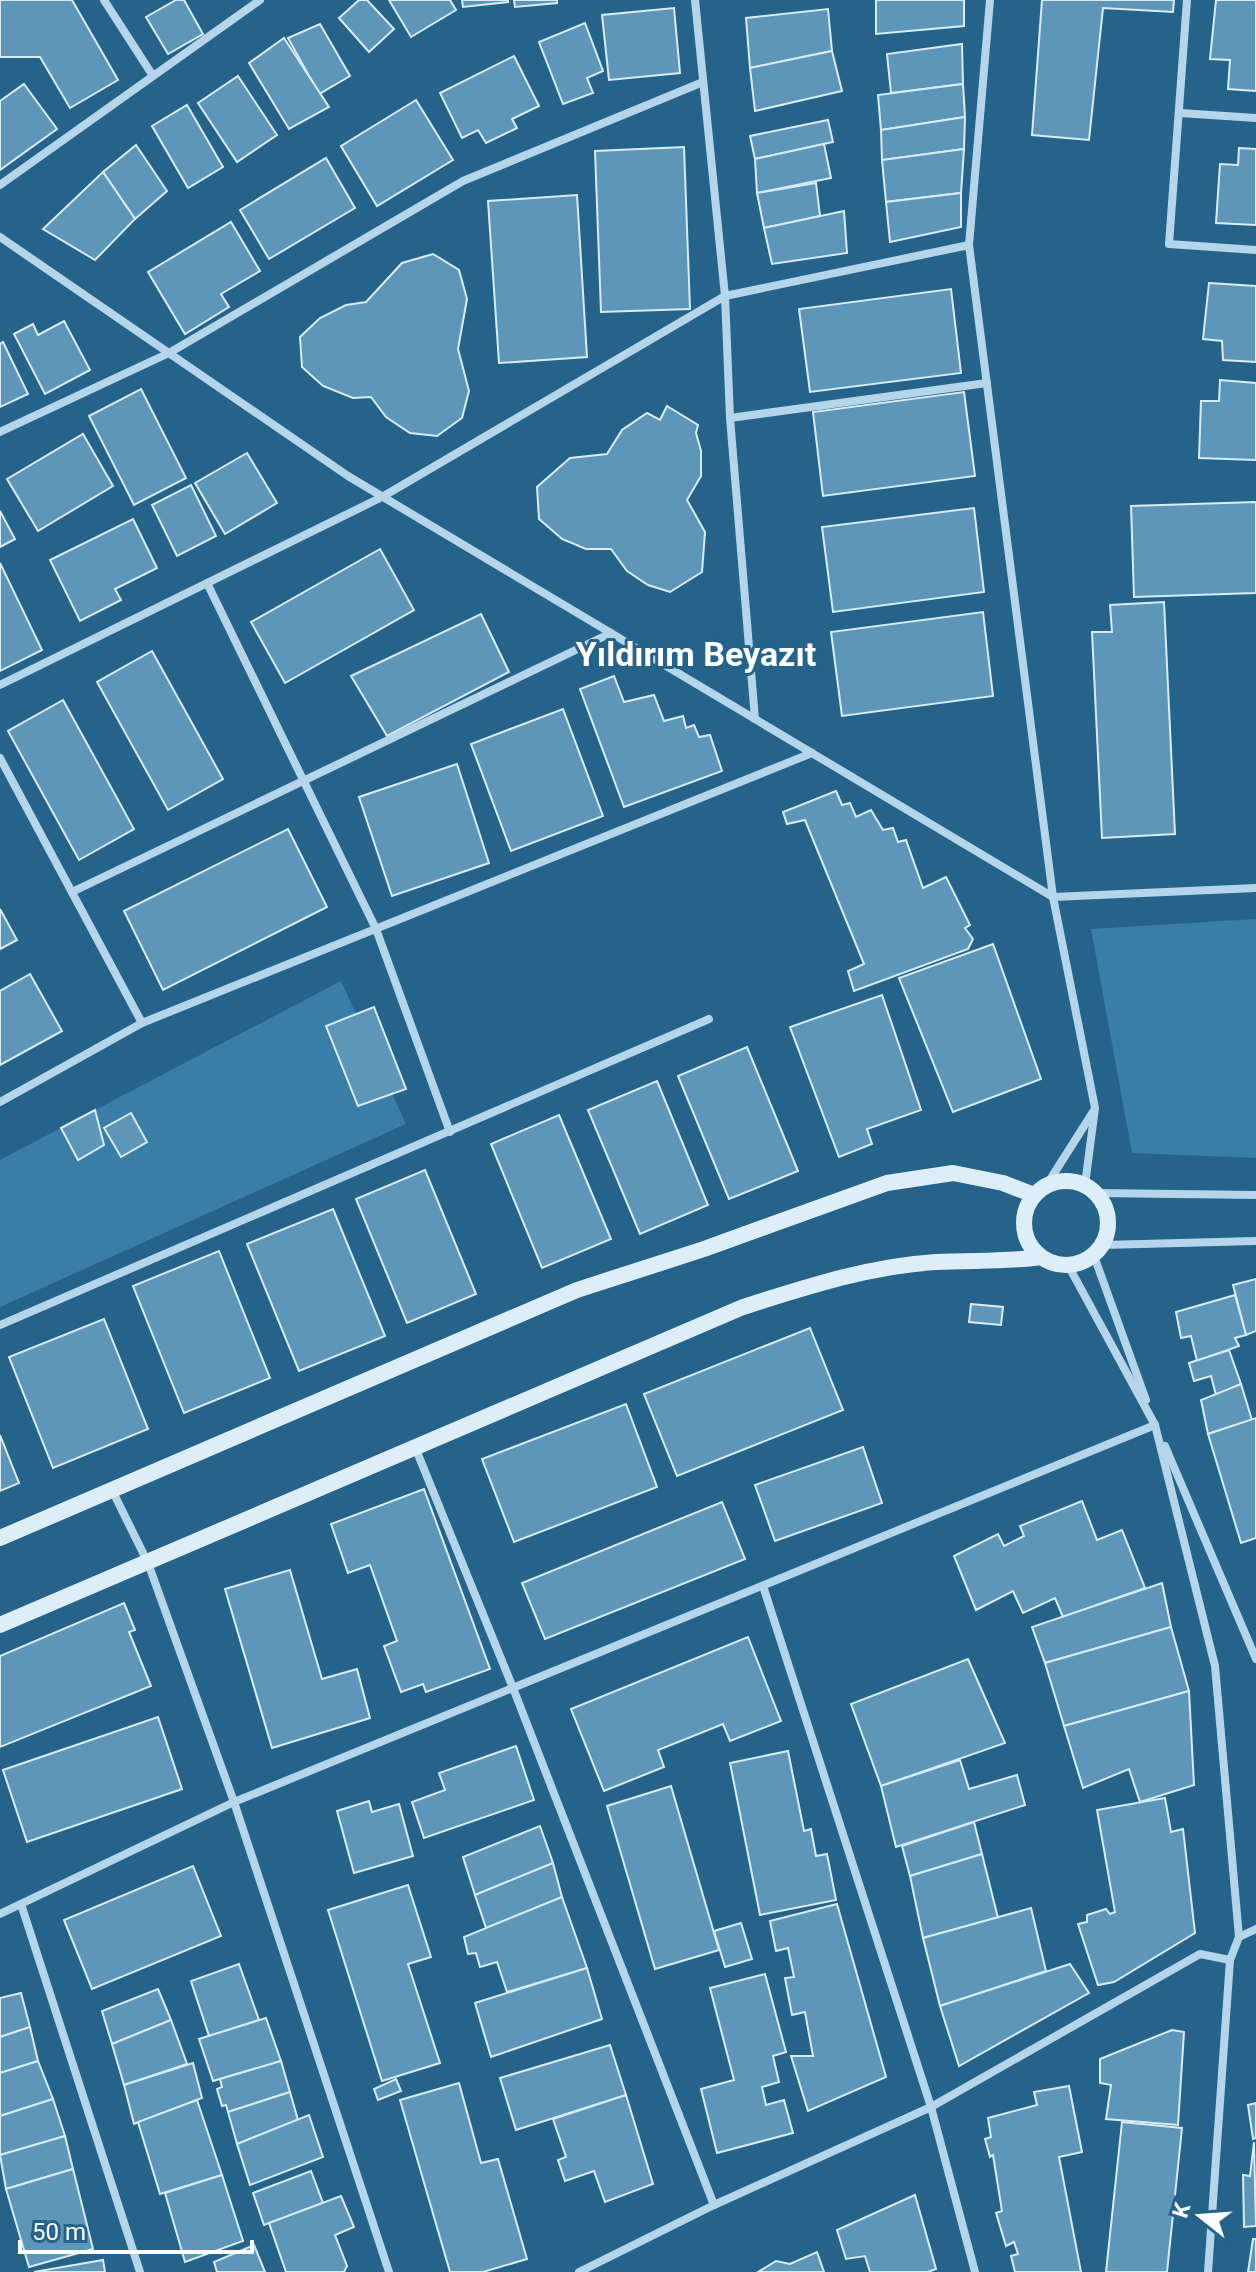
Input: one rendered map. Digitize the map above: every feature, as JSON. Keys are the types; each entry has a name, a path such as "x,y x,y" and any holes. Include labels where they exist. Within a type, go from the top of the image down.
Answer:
{"street":[{"path":"104,0 153,76"},
{"path":"0,185 260,0"},
{"path":"695,0 725,296 730,418 755,719"},
{"path":"990,0 969,245 1053,897 1095,1108 1090,1189 1108,1218 1098,1250 1155,1425 1215,1666 1239,1937 1230,1960 1208,2272"},
{"path":"1187,0 1169,244 1256,250"},
{"path":"0,432 169,353 463,181 703,82"},
{"path":"1180,113 1256,118"},
{"path":"0,237 382,497 1053,897 1256,888"},
{"path":"0,685 382,497 725,296 969,245"},
{"path":"730,418 987,383"},
{"path":"207,583 376,929 450,1132"},
{"path":"72,892 611,633"},
{"path":"0,1102 142,1023 812,753"},
{"path":"0,758 142,1023"},
{"path":"0,1325 709,1019"},
{"path":"1041,1257 1026,1235 1027,1207 1095,1108"},
{"path":"0,1538 577,1290 704,1249 887,1183 953,1173 1040,1191 1071,1181 1090,1189 1256,1195"},
{"path":"0,1625 743,1307 817,1283 937,1262 993,1263 1041,1257 1068,1265 1098,1250 1256,1241"},
{"path":"1068,1265 1155,1425 1256,1659"},
{"path":"0,1914 234,1802 1155,1425"},
{"path":"415,1447 513,1688 714,2205"},
{"path":"112,1490 148,1563 234,1802 389,2272"},
{"path":"763,1586 931,2107 975,2272"},
{"path":"21,1904 140,2272"},
{"path":"1239,1937 1256,1929"},
{"path":"579,2272 714,2205 931,2107 1200,1954 1230,1960"}],"shaded area":[{"path":"1256,919 1256,1158 1132,1153 1091,929"},
{"path":"341,981 406,1124 0,1307 0,1160"}],"building":[{"path":"0,0 72,0 118,80 70,108 40,57 0,57"},
{"path":"176,0 184,0 203,34 168,54 146,17"},
{"path":"359,0 367,0 394,29 369,52 339,18"},
{"path":"389,0 450,0 456,10 411,37"},
{"path":"462,0 508,0 508,2 463,7"},
{"path":"514,0 557,0 557,3 515,7"},
{"path":"876,0 964,0 964,26 876,34"},
{"path":"1042,0 1174,0 1173,12 1103,8 1089,140 1032,135"},
{"path":"1216,0 1256,0 1256,91 1228,89 1230,60 1210,59"},
{"path":"674,8 680,73 609,80 602,15"},
{"path":"828,9 832,51 750,68 746,18"},
{"path":"585,23 603,71 587,78 593,93 563,104 539,42"},
{"path":"320,24 350,76 319,94 288,38"},
{"path":"284,38 329,107 289,129 249,63"},
{"path":"962,44 963,84 891,93 887,54"},
{"path":"832,51 842,91 755,111 750,68"},
{"path":"514,56 539,106 512,119 517,128 486,143 478,130 462,138 440,93"},
{"path":"238,76 277,135 237,162 198,103"},
{"path":"24,84 57,129 0,170 0,101"},
{"path":"963,84 965,117 881,130 878,95"},
{"path":"416,100 453,160 377,206 341,146"},
{"path":"187,105 223,167 188,188 152,126"},
{"path":"965,117 964,149 882,160 881,130"},
{"path":"828,120 833,142 755,159 750,136"},
{"path":"824,144 831,178 757,193 755,159"},
{"path":"136,145 167,191 135,219 103,172"},
{"path":"684,147 690,309 601,312 595,151"},
{"path":"1239,148 1256,149 1256,225 1216,223 1220,164 1238,165"},
{"path":"964,149 961,193 886,202 882,160"},
{"path":"326,158 355,208 269,259 240,210"},
{"path":"103,172 135,219 95,260 43,229"},
{"path":"816,183 820,216 764,228 757,193"},
{"path":"961,193 961,227 890,242 886,202"},
{"path":"577,195 587,357 499,363 488,201"},
{"path":"844,211 847,253 772,264 764,228"},
{"path":"231,222 260,271 221,294 229,307 185,334 148,272"},
{"path":"433,254 459,270 467,299 458,349 469,391 462,418 437,436 410,433 386,417 371,397 353,398 323,386 302,367 300,337 320,318 346,305 366,302 402,263"},
{"path":"1209,283 1256,286 1256,362 1223,360 1222,341 1203,339"},
{"path":"951,289 961,373 810,392 799,309"},
{"path":"64,321 90,370 45,394 14,334 33,324 38,335"},
{"path":"3,342 28,394 0,407 0,344"},
{"path":"1220,380 1256,383 1256,460 1199,458 1201,401 1219,401"},
{"path":"141,389 186,478 134,505 89,416"},
{"path":"964,392 975,476 823,496 813,412"},
{"path":"667,406 698,425 696,433 701,451 701,476 687,500 705,532 702,572 670,592 648,585 627,571 611,549 586,549 562,539 539,519 537,487 570,458 607,454 622,430 647,413 660,420"},
{"path":"83,434 113,486 38,531 7,479"},
{"path":"247,453 277,503 225,534 195,483"},
{"path":"191,485 216,536 177,556 152,505"},
{"path":"1256,502 1256,593 1134,597 1131,506"},
{"path":"974,508 984,592 833,612 822,527"},
{"path":"0,511 15,539 0,547"},
{"path":"133,519 157,568 115,589 121,600 80,621 50,560"},
{"path":"380,549 414,610 285,683 251,622"},
{"path":"0,563 42,650 0,671"},
{"path":"1164,602 1175,834 1102,838 1092,632 1112,632 1110,605"},
{"path":"983,612 993,696 842,716 831,632"},
{"path":"481,614 509,672 387,736 351,676"},
{"path":"152,651 223,779 168,810 97,682"},
{"path":"614,676 624,702 654,695 664,721 683,716 686,728 694,725 699,737 710,735 722,771 624,807 580,689"},
{"path":"63,700 134,829 79,860 8,731"},
{"path":"563,709 603,816 511,851 471,744"},
{"path":"457,764 489,863 392,896 359,797"},
{"path":"836,791 842,805 850,803 856,817 871,810 883,830 893,828 898,842 906,840 923,888 946,877 970,925 965,928 973,939 968,949 854,991 848,971 864,964 805,820 787,824 783,812"},
{"path":"288,829 327,907 163,990 124,911"},
{"path":"0,909 17,940 0,949"},
{"path":"993,944 1041,1079 953,1112 899,978"},
{"path":"30,974 62,1031 0,1065 0,991"},
{"path":"882,995 921,1110 867,1129 872,1144 839,1157 790,1027"},
{"path":"374,1007 406,1089 358,1106 326,1026"},
{"path":"747,1047 798,1171 729,1199 678,1076"},
{"path":"657,1081 708,1205 640,1234 588,1110"},
{"path":"95,1110 104,1145 78,1160 61,1128"},
{"path":"131,1113 147,1142 121,1157 104,1128"},
{"path":"559,1115 611,1239 542,1268 491,1144"},
{"path":"425,1170 476,1294 407,1323 356,1199"},
{"path":"333,1209 385,1336 299,1371 247,1244"},
{"path":"219,1251 270,1378 184,1413 133,1286"},
{"path":"1256,1279 1256,1331 1246,1335 1233,1285"},
{"path":"1235,1295 1246,1335 1235,1338 1239,1346 1197,1361 1191,1336 1181,1338 1176,1312"},
{"path":"971,1304 1003,1307 1001,1325 969,1322"},
{"path":"104,1319 148,1429 53,1468 9,1357"},
{"path":"810,1328 843,1410 677,1476 644,1394"},
{"path":"1229,1350 1241,1384 1216,1395 1211,1376 1194,1381 1189,1363"},
{"path":"1241,1384 1252,1420 1208,1434 1201,1400"},
{"path":"626,1404 657,1487 514,1542 482,1459"},
{"path":"1256,1418 1256,1538 1241,1543 1208,1434"},
{"path":"0,1435 19,1483 0,1491"},
{"path":"863,1447 882,1503 775,1541 755,1485"},
{"path":"424,1489 490,1669 426,1692 423,1684 401,1692 384,1646 397,1641 370,1565 348,1573 331,1524"},
{"path":"1082,1501 1097,1540 1122,1530 1145,1588 1063,1617 1055,1598 1023,1613 1013,1591 976,1610 954,1556 998,1534 1004,1546 1024,1536 1020,1526"},
{"path":"722,1502 745,1559 545,1639 522,1583"},
{"path":"290,1570 322,1679 357,1669 370,1718 272,1748 225,1589"},
{"path":"1162,1583 1171,1627 1045,1663 1032,1627"},
{"path":"124,1603 135,1630 129,1632 151,1686 0,1747 0,1656"},
{"path":"1171,1627 1189,1691 1064,1726 1045,1663"},
{"path":"748,1637 781,1721 730,1741 723,1724 658,1750 664,1767 604,1791 571,1709"},
{"path":"968,1659 1005,1743 881,1786 851,1704"},
{"path":"1189,1691 1194,1785 1140,1802 1129,1769 1083,1788 1064,1726"},
{"path":"158,1717 182,1789 27,1842 3,1770"},
{"path":"516,1746 534,1800 424,1838 412,1802 445,1790 439,1773"},
{"path":"788,1751 804,1831 811,1829 816,1856 827,1854 836,1900 760,1915 730,1763"},
{"path":"960,1760 969,1789 1017,1775 1025,1805 896,1847 881,1786"},
{"path":"671,1786 719,1950 655,1969 607,1806"},
{"path":"1165,1798 1171,1832 1183,1829 1195,1933 1114,1982 1098,1985 1078,1924 1087,1922 1087,1915 1106,1909 1110,1914 1115,1912 1097,1810"},
{"path":"369,1801 372,1812 399,1804 413,1856 354,1873 337,1811"},
{"path":"974,1822 982,1854 910,1876 902,1846"},
{"path":"540,1826 553,1863 475,1895 463,1857"},
{"path":"982,1854 998,1918 923,1938 910,1876"},
{"path":"553,1863 562,1897 486,1928 475,1895"},
{"path":"193,1866 221,1936 92,1989 64,1920"},
{"path":"408,1885 431,1957 408,1964 440,2063 382,2081 328,1910"},
{"path":"562,1897 587,1968 507,1992 497,1962 480,1967 476,1953 468,1954 464,1937"},
{"path":"837,1904 886,2077 808,2111 791,2056 813,2056 805,2012 792,2015 785,1978 794,1977 788,1948 776,1951 770,1921"},
{"path":"1031,1908 1046,1971 940,2006 923,1938"},
{"path":"741,1923 752,1959 725,1967 714,1931"},
{"path":"239,1964 259,2020 209,2036 191,1981"},
{"path":"1070,1964 1089,1993 959,2066 940,2006"},
{"path":"587,1968 602,2019 491,2057 475,2003"},
{"path":"765,1974 786,2052 773,2056 779,2082 762,2087 766,2105 784,2100 793,2133 717,2153 701,2089 734,2080 710,1988"},
{"path":"158,1989 171,2020 112,2044 102,2011"},
{"path":"21,1993 30,2027 0,2037 0,1998"},
{"path":"266,2018 281,2061 213,2081 199,2039"},
{"path":"171,2020 187,2064 124,2085 112,2044"},
{"path":"30,2027 38,2061 0,2073 0,2037"},
{"path":"1172,2030 1184,2032 1178,2125 1106,2119 1111,2085 1100,2083 1100,2059"},
{"path":"610,2045 626,2095 516,2130 500,2078"},
{"path":"38,2061 53,2099 0,2116 0,2073"},
{"path":"281,2061 290,2092 228,2112 226,2105 222,2106 217,2089 222,2087 220,2079"},
{"path":"193,2063 202,2098 134,2124 124,2085"},
{"path":"396,2079 401,2091 378,2100 374,2089"},
{"path":"459,2083 481,2163 498,2159 527,2259 483,2272 450,2272 400,2100"},
{"path":"1069,2086 1082,2152 1059,2157 1081,2272 1015,2272 1011,2256 1018,2254 1014,2242 1006,2246 996,2213 1002,2211 993,2155 990,2157 985,2139 991,2137 988,2118 1037,2105 1034,2092"},
{"path":"290,2092 298,2120 237,2144 228,2112"},
{"path":"626,2095 653,2184 605,2202 594,2171 565,2181 558,2160 566,2157 553,2119"},
{"path":"53,2099 65,2136 0,2155 0,2116"},
{"path":"197,2100 222,2175 160,2194 138,2122"},
{"path":"1256,2103 1256,2138 1253,2139 1248,2105"},
{"path":"309,2115 323,2157 250,2185 237,2144"},
{"path":"1122,2122 1182,2128 1167,2272 1106,2272"},
{"path":"65,2136 73,2169 6,2189 0,2155"},
{"path":"1254,2142 1256,2226 1244,2227 1243,2175 1250,2176"},
{"path":"73,2169 93,2249 29,2267 6,2189"},
{"path":"311,2171 323,2203 264,2225 253,2193"},
{"path":"222,2175 243,2241 185,2262 165,2193"},
{"path":"915,2195 936,2269 928,2272 870,2272 865,2256 846,2259 837,2230"},
{"path":"341,2196 354,2227 335,2235 347,2266 344,2272 286,2272 269,2223"},
{"path":"1253,2239 1256,2239 1256,2272 1248,2272"},
{"path":"254,2245 265,2272 217,2272 214,2262"},
{"path":"817,2252 824,2272 758,2272 776,2261 790,2264"},
{"path":"103,2260 105,2272 34,2272"}],"district":[{"name":"Yıldırım Beyazıt","path":"696,654"}]}
